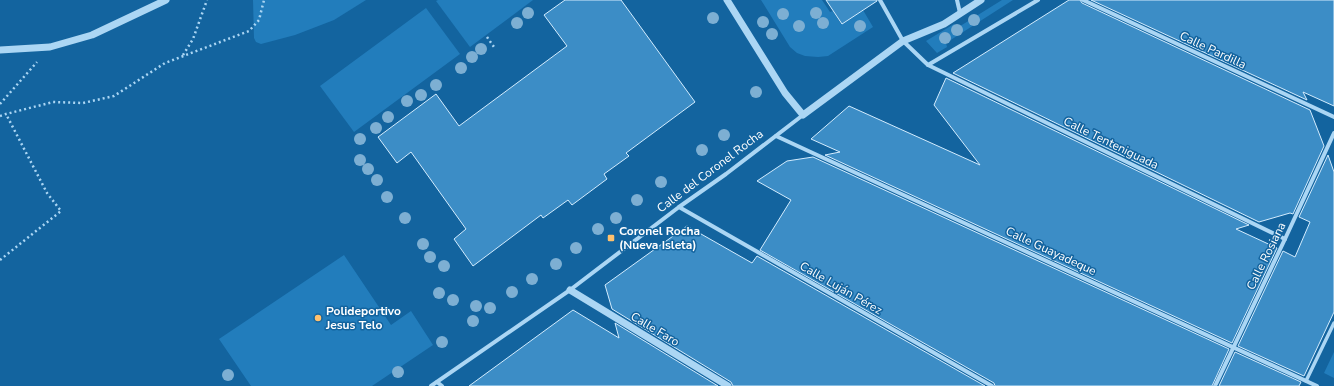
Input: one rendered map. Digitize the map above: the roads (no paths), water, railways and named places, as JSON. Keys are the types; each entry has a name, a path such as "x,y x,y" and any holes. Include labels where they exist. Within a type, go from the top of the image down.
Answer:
{"street":[{"path":"0,50 50,47 92,34 166,0"},
{"path":"727,0 785,93 803,115"},
{"name":"Calle Tenteniguada","path":"880,0 903,41 928,65 1285,239"},
{"path":"957,0 960,13"},
{"name":"Calle del Coronel Rocha","path":"431,386 570,290 903,41 944,24 981,0"},
{"path":"928,65 1038,0"},
{"name":"Calle Pardilla","path":"1083,0 1334,117"},
{"name":"Calle Rosiana","path":"1214,386 1334,134"},
{"name":"Calle Guayadeque","path":"776,136 1317,386"},
{"name":"Calle Luján Pérez","path":"680,207 992,386"},
{"name":"Calle Faro","path":"570,290 728,386"},
{"path":"1306,381 1334,323"},
{"path":"437,382 442,386"}],"place":[{"name":"Coronel Rocha (Nueva Isleta)","path":"611,238"},
{"name":"Polideportivo Jesus Telo","path":"318,318"}]}
